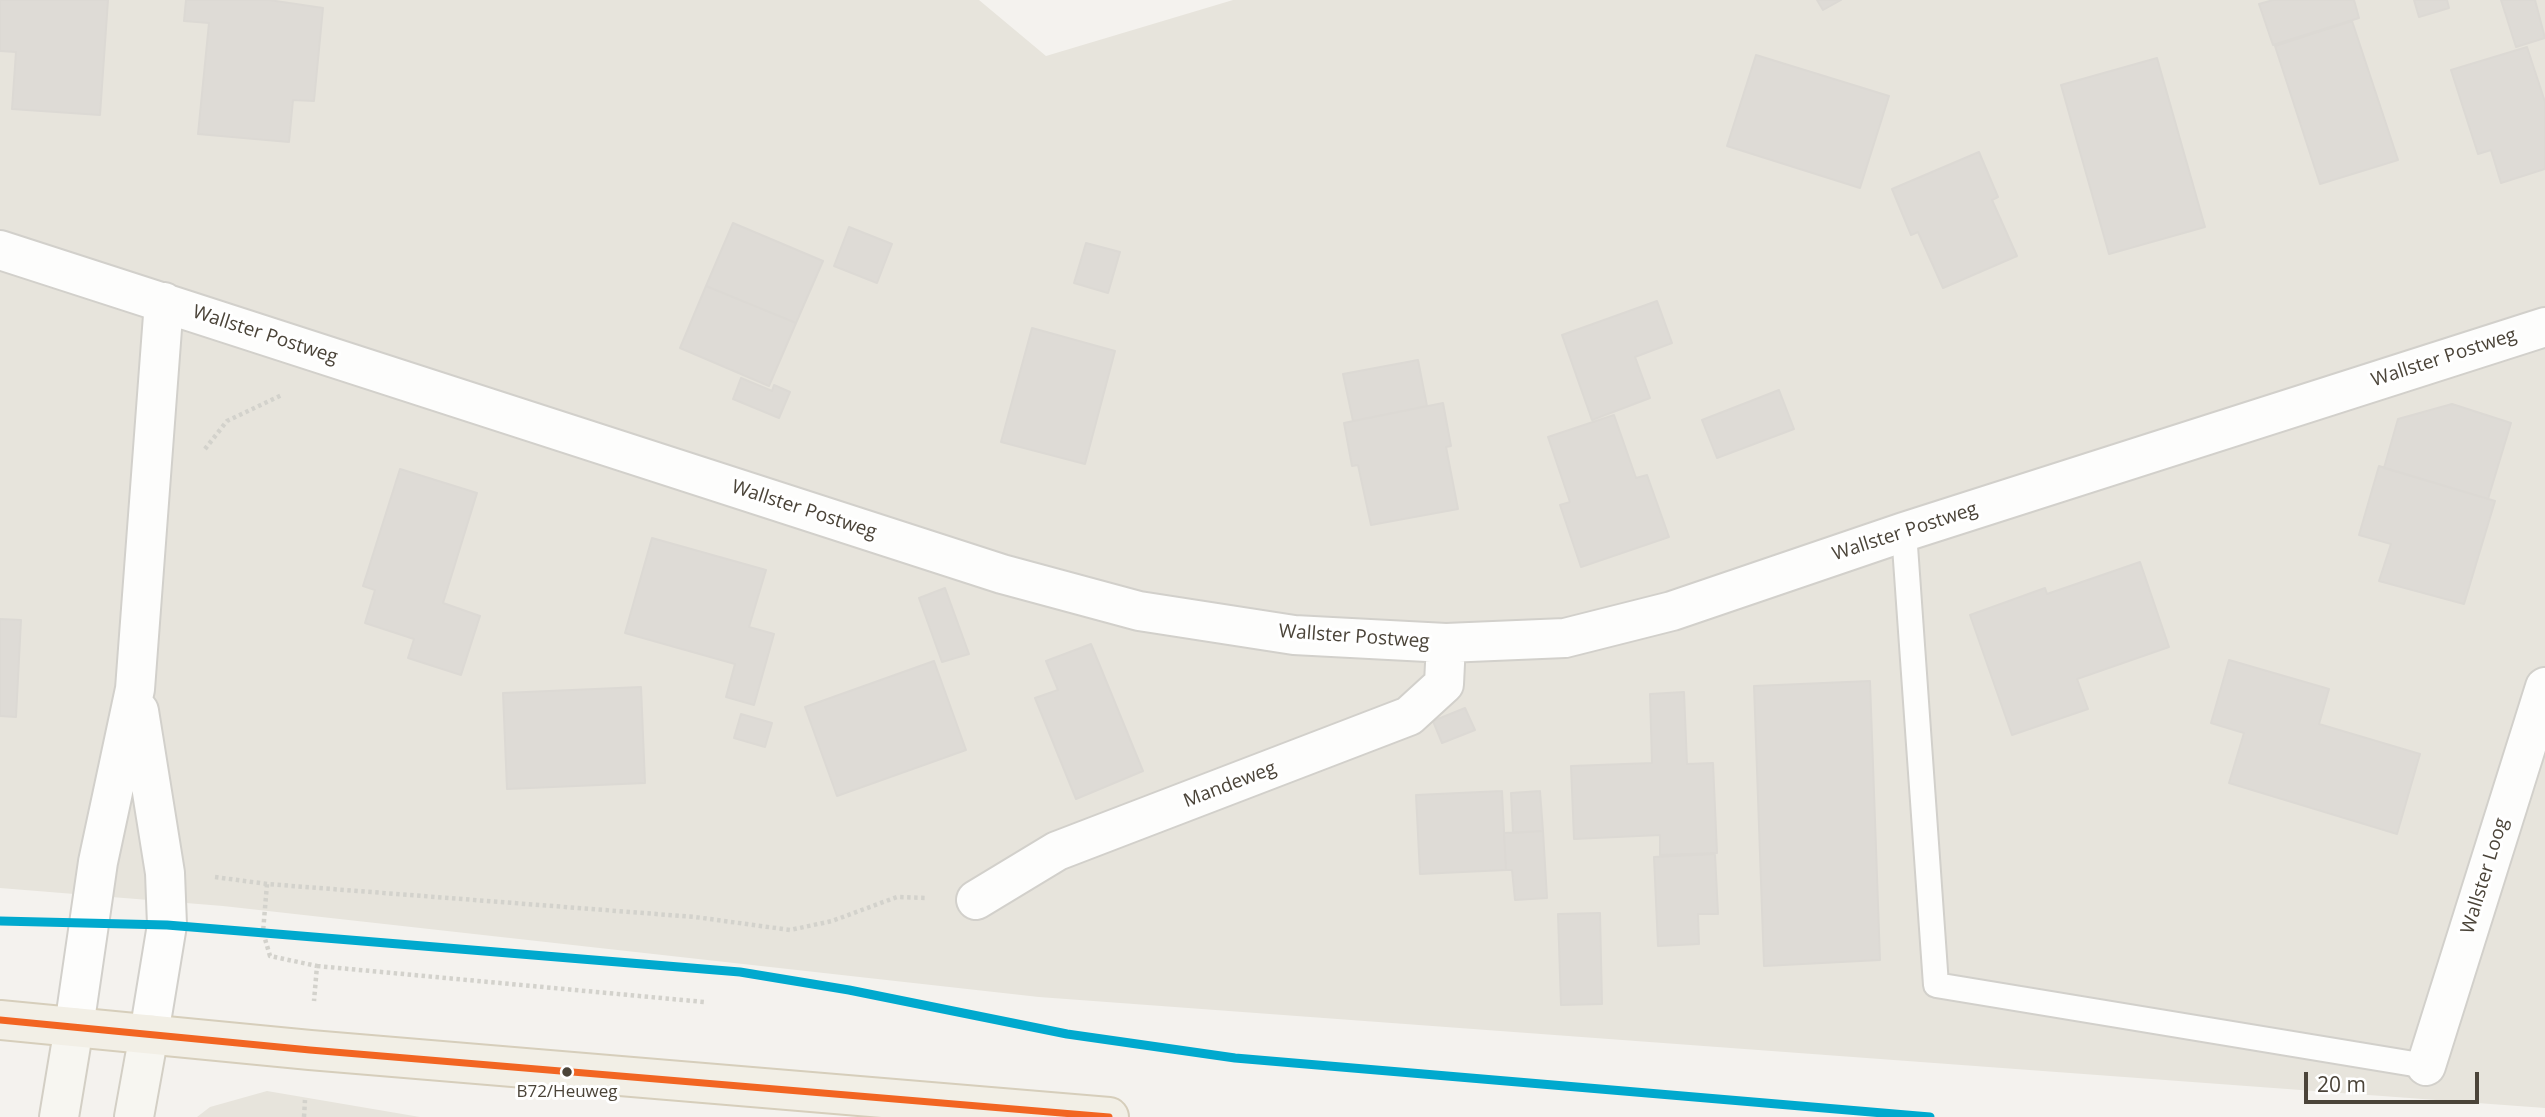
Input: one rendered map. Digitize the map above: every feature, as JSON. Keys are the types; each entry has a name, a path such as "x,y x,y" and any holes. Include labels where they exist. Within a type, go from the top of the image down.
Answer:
{"main road":[{"path":"0,1020 1110,1117"}],"street":[{"name":"Wallster Postweg","path":"0,250 1002,574 1139,611 1294,635 1446,643 1565,638 1672,611 1904,532 2545,327"},
{"name":"Wallster Postweg","path":"74,1027 98,862 135,689 164,302"},
{"name":"Mandeweg","path":"976,900 1057,851 1409,716 1444,684 1446,643"},
{"name":"Wallster Loog","path":"2426,1066 2545,687"},
{"name":"Wallster Postweg","path":"135,689 165,873 167,912 149,1034"},
{"path":"59,1117 74,1027"},
{"path":"134,1117 149,1034"}],"lane":[{"path":"1904,532 1936,985 2426,1066"}],"path":[{"path":"198,460 227,421 286,394"},
{"path":"202,875 267,884 695,917 790,930 832,921 897,897 976,900"},
{"path":"317,966 704,1002"}],"shaded area":[{"path":"0,0 979,0 1046,56 1233,0 2545,0 2545,1108 1039,997 223,906 0,888"},
{"path":"267,1091 420,1117 197,1117 210,1107"}],"building":[{"path":"0,0 108,0 100,115 12,109 16,52 0,51"},
{"path":"186,0 269,0 323,8 314,101 293,100 289,142 198,134 209,23 184,21"},
{"path":"1817,0 1841,0 1823,10"},
{"path":"2273,0 2354,0 2359,18 2273,45 2259,4"},
{"path":"2414,0 2447,0 2449,8 2419,17"},
{"path":"2501,0 2535,0 2545,38 2516,47"},
{"path":"2352,21 2398,160 2320,184 2275,46"},
{"path":"2527,47 2545,102 2545,169 2501,183 2491,150 2478,154 2451,70"},
{"path":"1756,55 1889,96 1860,188 1727,146"},
{"path":"2157,58 2205,227 2109,254 2061,85"},
{"path":"1979,152 1998,197 1992,200 2017,256 1943,288 1918,232 1911,235 1892,189"},
{"path":"733,223 823,261 796,323 706,286"},
{"path":"849,227 892,244 877,283 834,266"},
{"path":"1086,243 1120,252 1108,293 1074,283"},
{"path":"706,286 796,323 769,386 680,348"},
{"path":"1657,301 1672,343 1635,357 1650,398 1592,420 1562,335"},
{"path":"1032,328 1115,351 1085,464 1001,442"},
{"path":"1418,360 1427,406 1353,421 1343,374"},
{"path":"741,378 772,391 774,385 790,392 779,418 733,399"},
{"path":"1779,390 1794,429 1717,458 1702,420"},
{"path":"1443,403 1451,446 1446,447 1458,509 1371,525 1358,465 1352,466 1344,423"},
{"path":"2452,404 2511,423 2488,499 2384,468 2398,419"},
{"path":"1614,415 1636,478 1647,475 1669,537 1581,567 1560,505 1570,502 1548,437"},
{"path":"2379,466 2495,501 2464,604 2379,581 2391,544 2359,535"},
{"path":"400,469 477,493 443,603 480,616 461,675 408,658 414,639 365,623 375,590 363,586"},
{"path":"652,538 766,570 749,627 774,634 754,705 726,697 735,664 625,633"},
{"path":"2140,562 2169,647 2077,679 2088,709 2012,735 1970,615 2045,588 2047,594"},
{"path":"945,588 969,654 942,662 919,598"},
{"path":"0,619 21,620 16,717 0,716"},
{"path":"1091,644 1143,771 1076,799 1035,698 1058,690 1046,661"},
{"path":"2229,660 2329,689 2319,724 2420,754 2397,834 2229,783 2244,733 2211,723"},
{"path":"934,661 966,750 837,796 805,707"},
{"path":"1870,681 1880,960 1764,966 1754,686"},
{"path":"641,687 645,783 507,789 503,693"},
{"path":"1684,692 1687,764 1713,763 1717,853 1660,855 1660,835 1574,839 1571,766 1652,763 1650,694"},
{"path":"1465,708 1475,730 1442,743 1433,721"},
{"path":"741,714 772,723 765,747 734,738"},
{"path":"1502,791 1506,870 1420,874 1416,795"},
{"path":"1540,791 1543,831 1513,833 1511,793"},
{"path":"1543,831 1547,898 1515,900 1512,870 1506,870 1504,833"},
{"path":"1715,854 1718,914 1698,914 1699,944 1658,946 1654,857"},
{"path":"1600,913 1602,1004 1561,1005 1558,914"}],"transit line":[{"path":"0,921 167,925 740,972 849,990 1067,1034 1235,1058 1930,1117"},
{"path":"0,1020 310,1050 1109,1117"}],"place":[{"name":"B72/Heuweg","path":"567,1072"}]}
